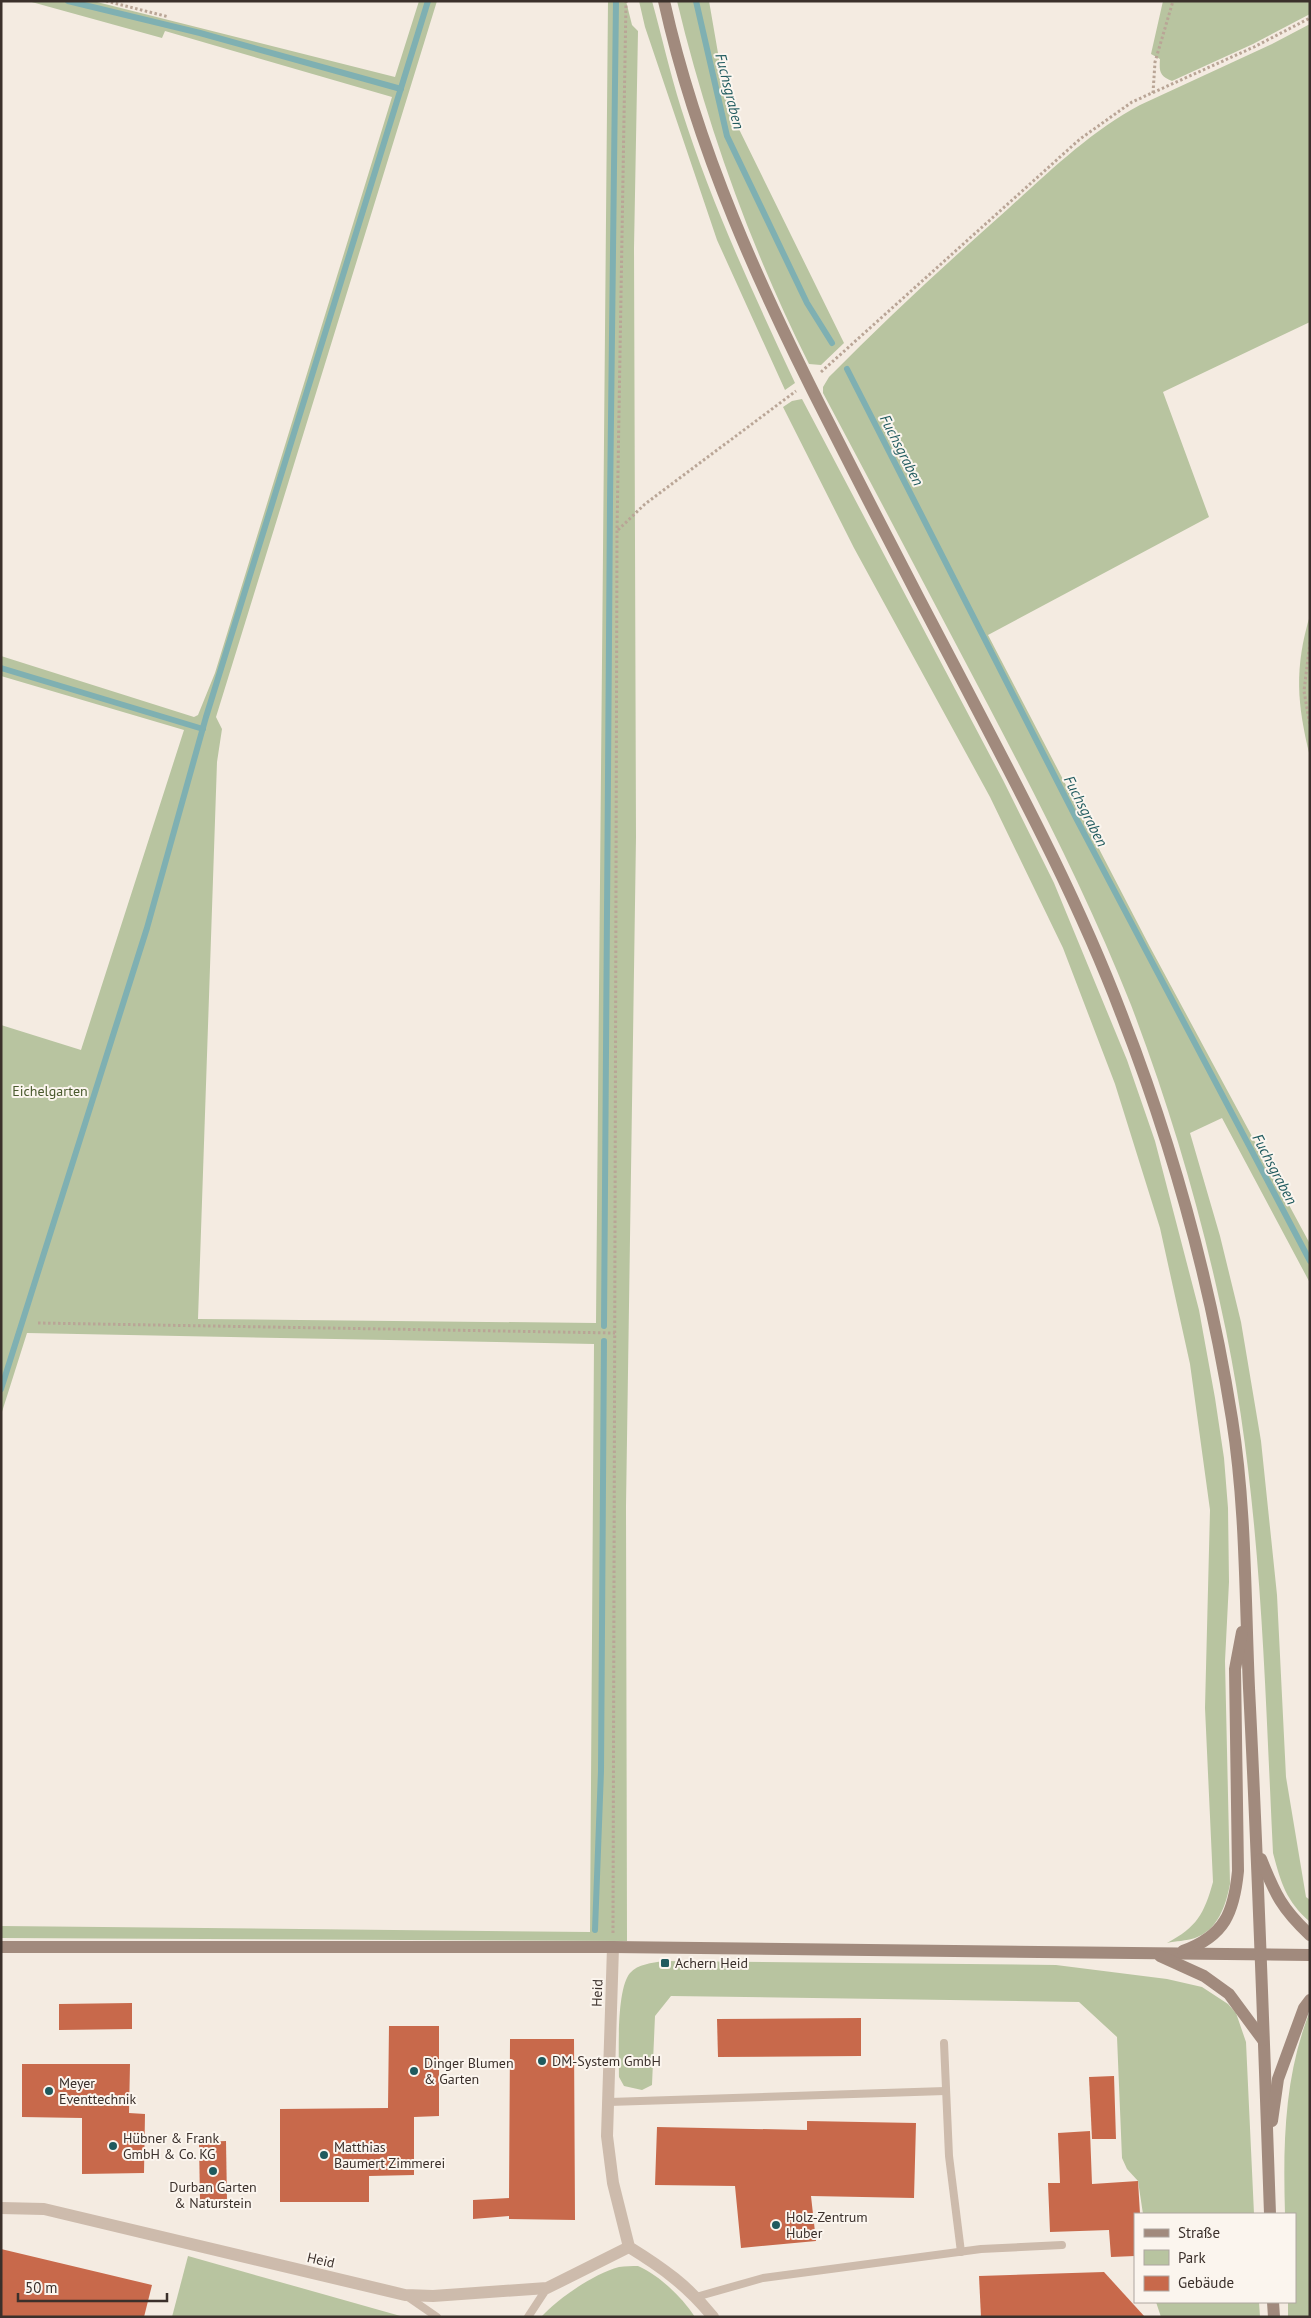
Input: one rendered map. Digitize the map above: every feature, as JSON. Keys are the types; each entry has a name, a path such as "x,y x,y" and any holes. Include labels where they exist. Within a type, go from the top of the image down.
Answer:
{"main road":[{"path":"664,1 702,134 721,189 749,258 808,382 1040,828 1088,933 1121,1012 1148,1087 1201,1261 1233,1424 1240,1492 1258,1850 1270,2213"},
{"path":"1174,1954 1198,1945 1218,1929 1228,1918 1236,1897 1238,1871 1235,1669 1246,1612"},
{"path":"1258,1850 1277,1897 1288,1915 1310,1936"},
{"path":"1,1947 613,1947 1310,1955"},
{"path":"1155,1954 1204,1976 1229,1994 1263,2040"},
{"path":"1268,2150 1278,2080 1304,2008 1310,2000"},
{"path":"1273,2303 1274,2317"}],"street":[{"name":"Heid","path":"1,2208 44,2209 405,2295 433,2296 547,2288 629,2247 613,2183 608,2136 613,1947"},
{"path":"629,2247 666,2270 696,2297 713,2317"}],"lane":[{"path":"944,2043 949,2156 961,2252"},
{"path":"609,2102 945,2091"},
{"path":"696,2297 763,2278 961,2252 1062,2245"},
{"path":"528,2317 547,2288"},
{"path":"405,2295 437,2317"}],"path":[{"path":"106,1 169,17"},
{"path":"613,1947 618,530 626,1"},
{"path":"1153,93 1155,62 1173,1"},
{"path":"618,530 645,504 808,382 1080,139 1132,102 1254,47 1310,18"},
{"path":"1310,642 1304,692 1310,726"},
{"path":"38,1323 615,1333"}],"green space":[{"name":"Eichelgarten","path":"28,1 93,1 395,77 419,1 437,1 216,717 222,729 217,762 198,1319 596,1323 608,1 626,1 632,25 638,31 634,248 636,837 626,1506 627,1941 1,1938 1,1926 590,1932 594,1344 27,1333 1,1415 1,1025 81,1050 184,730 1,676 1,656 194,717 198,715 215,673 392,97 165,31 162,38"},
{"path":"639,1 652,1 677,95 719,213 795,383 785,390 717,240 645,27"},
{"path":"677,1 709,1 723,82 736,123 844,343 821,365 809,364 768,276 732,186 702,95"},
{"path":"1163,1 1310,1 1310,14 1253,44 1172,81 1161,73 1160,59 1151,54"},
{"path":"1310,24 1310,322 1163,392 1209,517 988,635 1150,947 1310,1244 1310,1283 1222,1118 1190,1133 1220,1236 1241,1322 1261,1441 1277,1595 1286,1777 1306,1897 1310,1900 1310,1922 1295,1907 1285,1891 1273,1853 1263,1646 1252,1508 1244,1440 1234,1371 1220,1303 1192,1190 1170,1115 1131,1005 1081,890 1045,815 823,393 823,387 829,377 873,333 963,249 1088,139 1140,105 1272,44"},
{"path":"802,399 1003,780 1054,883 1127,1060 1155,1141 1199,1310 1224,1458 1228,1508 1229,1582 1225,1661 1230,1884 1220,1916 1210,1929 1192,1939 1167,1943 1186,1931 1198,1918 1206,1903 1213,1882 1205,1708 1210,1510 1190,1364 1160,1228 1115,1084 1063,948 990,797 854,548 783,407 792,401"},
{"path":"1310,615 1310,757 1302,720 1299,686 1301,653"},
{"path":"663,1961 1056,1965 1167,1979 1202,1987 1228,2004 1236,2013 1246,2042 1254,2213 1143,2213 1138,2181 1127,2169 1122,2158 1117,2037 1079,2002 671,1996 655,2016 652,2085 642,2090 624,2086 619,2077 619,2038 620,2007 626,1981 633,1970 645,1964"},
{"path":"1310,2011 1310,2317 1288,2317 1288,2303 1296,2303 1296,2213 1285,2213 1285,2137 1290,2086 1301,2036"},
{"path":"188,2256 404,2317 172,2317"},
{"path":"638,2266 670,2287 695,2317 541,2317 557,2302 598,2275 619,2267"},
{"path":"1156,2303 1259,2303 1260,2317 1161,2317"}],"building":[{"path":"132,2003 132,2029 59,2030 59,2004"},
{"path":"861,2018 861,2056 718,2057 717,2019"},
{"path":"389,2026 439,2026 439,2116 414,2117 414,2175 369,2176 369,2202 280,2202 280,2109 388,2108"},
{"path":"510,2039 574,2039 575,2220 509,2219 509,2216 473,2219 473,2200 509,2198"},
{"path":"22,2064 130,2064 129,2113 145,2114 144,2173 82,2174 82,2118 22,2117"},
{"path":"1114,2076 1116,2139 1092,2139 1089,2077"},
{"path":"807,2121 916,2123 914,2198 811,2196 816,2241 741,2248 735,2186 655,2185 657,2127 807,2130"},
{"path":"1090,2131 1092,2184 1138,2181 1140,2213 1134,2213 1134,2256 1111,2257 1109,2230 1050,2232 1048,2183 1060,2183 1058,2133"},
{"name":"Durban Garten & Naturstein","path":"226,2141 227,2201 200,2201 199,2142"},
{"path":"1,2249 152,2285 144,2317 1,2317"},
{"path":"1104,2272 1145,2317 981,2317 979,2276"}],"waterway":[{"path":"68,1 200,33 401,89"},
{"path":"1,1389 147,928 206,717 428,1"},
{"path":"604,1326 616,1"},
{"name":"Fuchsgraben","path":"696,1 727,136 807,303 832,343"},
{"name":"Fuchsgraben","path":"847,369 1077,820 1310,1261"},
{"path":"1,668 203,729"},
{"path":"595,1930 601,1771 604,1341"}],"place":[{"name":"Achern Heid","path":"665,1963"},
{"name":"DM-System GmbH","path":"542,2061"},
{"name":"Dinger Blumen & Garten","path":"414,2071"},
{"name":"Meyer Eventtechnik","path":"49,2091"},
{"name":"Hübner & Frank GmbH & Co. KG","path":"113,2146"},
{"name":"Matthias Baumert Zimmerei","path":"324,2155"},
{"name":"Durban Garten & Naturstein","path":"213,2171"},
{"name":"Holz-Zentrum Huber","path":"776,2225"}]}
